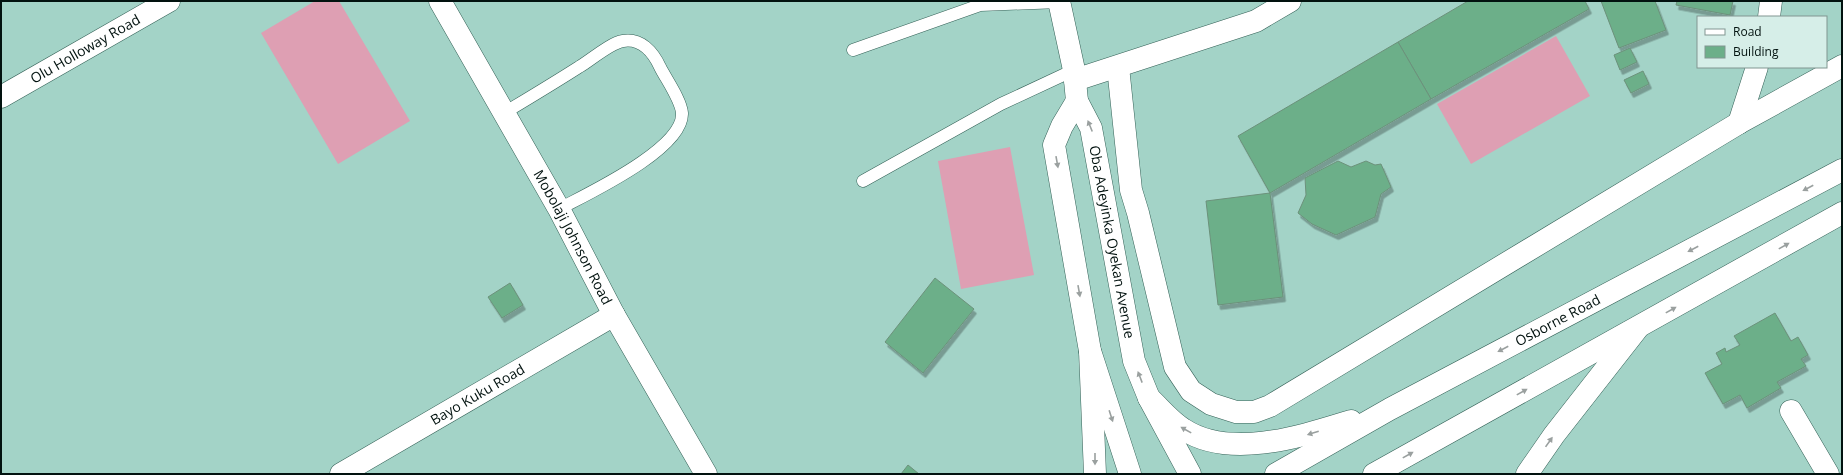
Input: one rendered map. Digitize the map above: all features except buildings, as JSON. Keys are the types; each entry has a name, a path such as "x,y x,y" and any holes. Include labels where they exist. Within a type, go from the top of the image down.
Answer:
{"main road":[{"name":"Olu Holloway Road","path":"1,97 169,1"},
{"name":"Mobolaji Johnson Road","path":"440,1 559,209 614,315 706,474"},
{"name":"Oba Adeyinka Oyekan Avenue","path":"1059,1 1075,84 1091,128 1134,361 1149,398 1190,474"},
{"path":"1095,474 1090,351 1054,145 1062,126 1075,84 1118,66 1256,21 1290,1"},
{"path":"1769,16 1771,1"},
{"path":"1118,66 1131,190 1138,213 1175,367 1191,391 1211,404 1236,412 1254,412 1270,406 1739,124 1842,66"},
{"path":"1739,124 1757,68"},
{"name":"Osborne Road","path":"1276,474 1390,409 1842,170"},
{"path":"1374,474 1842,214"},
{"name":"Bayo Kuku Road","path":"341,474 614,315"},
{"path":"1526,474 1637,329"},
{"path":"1090,351 1130,474"},
{"path":"1149,398 1183,429 1203,438 1224,443 1271,442 1303,436 1390,409"},
{"path":"1791,411 1828,474"}],"lane":[{"path":"853,50 980,5 1059,1"},
{"path":"504,113 618,42 633,40 647,47 655,57 680,108 681,121 675,134 662,148 619,176 559,209"},
{"path":"862,181 1001,104 1075,84"}],"shaded area":[{"path":"315,1 339,1 410,121 338,164 261,33"},
{"path":"1556,36 1590,96 1471,164 1437,104"},
{"path":"1010,147 1034,275 961,289 938,161"}]}
